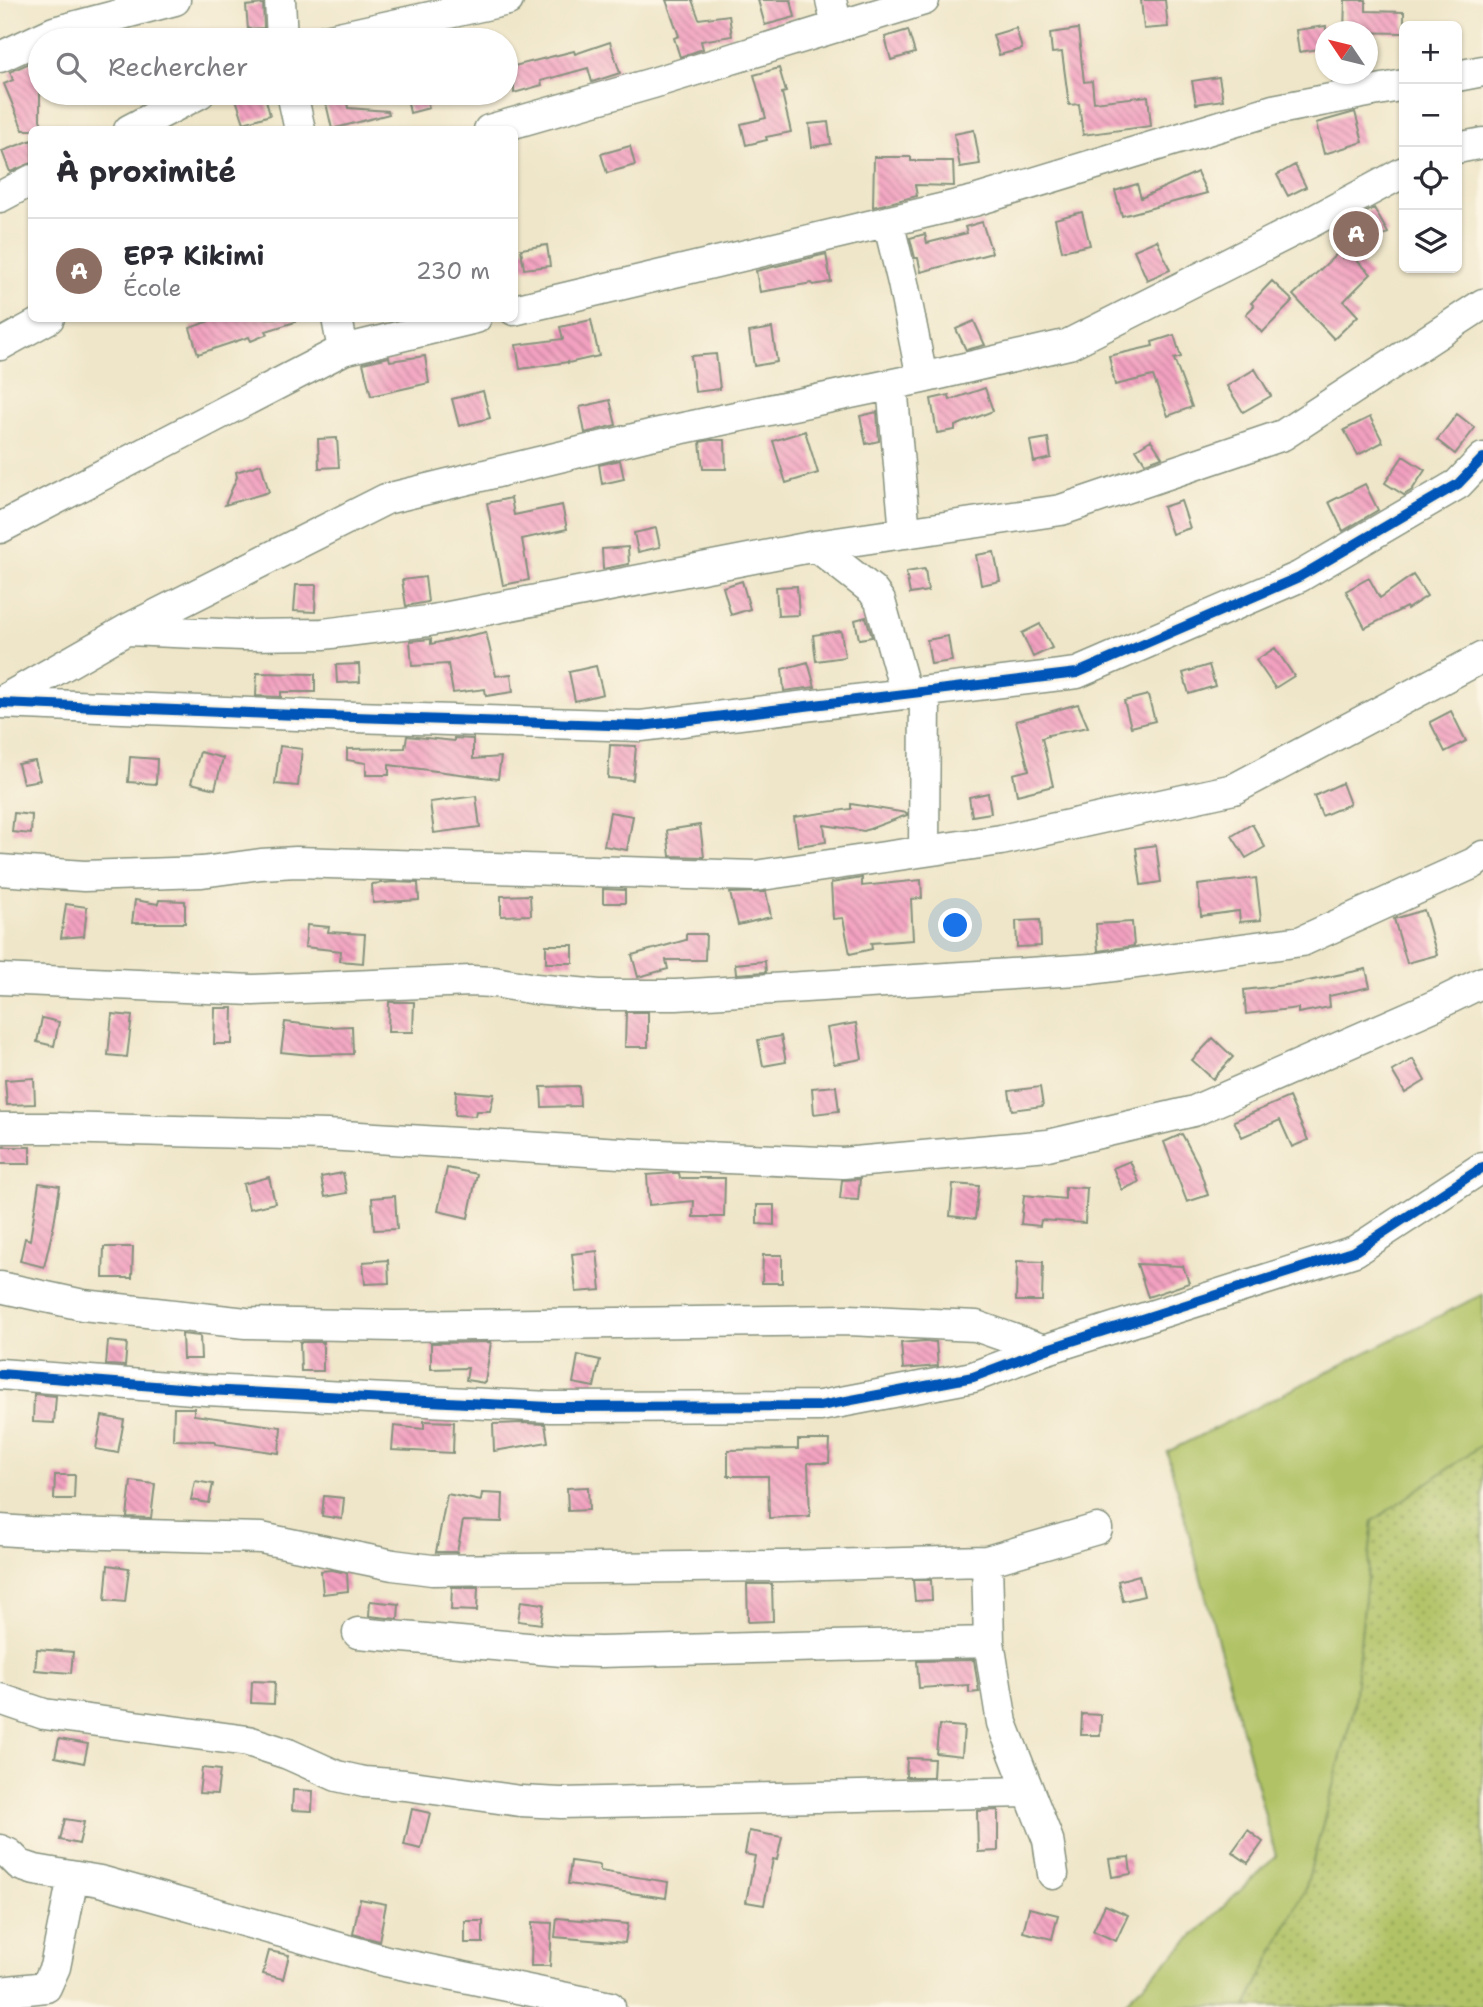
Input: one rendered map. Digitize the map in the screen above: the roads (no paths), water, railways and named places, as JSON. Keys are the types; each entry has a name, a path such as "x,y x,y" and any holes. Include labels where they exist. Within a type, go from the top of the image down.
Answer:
{"street":[{"path":"69,28 175,0"},
{"path":"279,0 281,28"},
{"path":"380,28 508,0"},
{"path":"503,126 653,83 834,14 924,0"},
{"path":"0,57 28,44"},
{"path":"1462,75 1483,71"},
{"path":"518,309 974,201 1273,110 1399,86"},
{"path":"137,126 177,105"},
{"path":"295,105 299,126"},
{"path":"1462,147 1483,143"},
{"path":"0,702 126,630 386,499 650,435 892,385 1069,344 1399,175"},
{"path":"0,197 28,182"},
{"path":"888,221 922,378"},
{"path":"126,630 242,635 336,633 428,621 816,545 1061,510 1283,435 1483,304"},
{"path":"0,345 42,322"},
{"path":"338,322 343,350"},
{"path":"0,528 343,350 459,322"},
{"path":"892,385 905,533"},
{"path":"0,702 641,726 1077,673 1299,577 1458,484 1483,458"},
{"path":"816,545 872,590 880,601 915,693 925,851"},
{"path":"0,870 84,876 202,872 296,862 755,876 1001,840 1234,789 1483,657"},
{"path":"0,979 253,990 471,981 598,995 676,995 1092,968 1302,941 1474,863 1483,856"},
{"path":"0,1128 327,1135 637,1154 843,1163 1048,1145 1194,1111 1483,982"},
{"path":"0,1374 206,1390 550,1407 820,1406 973,1377 1044,1350 1355,1251 1483,1167"},
{"path":"0,1287 83,1305 246,1323 395,1326 849,1320 976,1326 1044,1350"},
{"path":"0,1530 261,1538 393,1565 432,1570 986,1561 1097,1529"},
{"path":"986,1561 989,1642 1002,1723 1048,1840 1053,1874"},
{"path":"358,1633 600,1652 989,1642"},
{"path":"0,1699 44,1714 248,1741 288,1754 337,1776 364,1782 520,1801 561,1803 1029,1792"},
{"path":"0,1850 9,1854 20,1865 35,1870 113,1885 386,1961 610,2007"},
{"path":"0,1992 46,1987 55,1967 74,1877"}],"place":[{"name":"EP7 Kikimi","path":"1356,234"}]}
